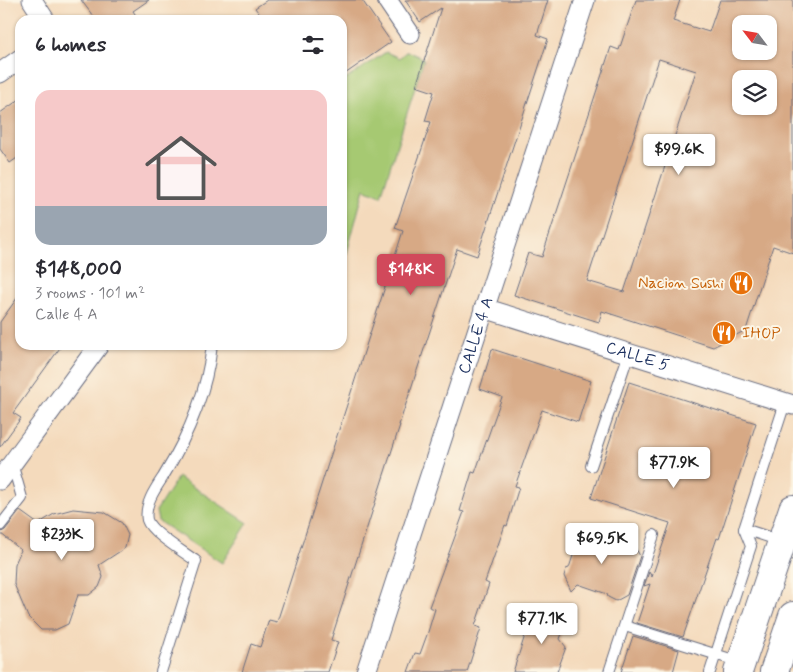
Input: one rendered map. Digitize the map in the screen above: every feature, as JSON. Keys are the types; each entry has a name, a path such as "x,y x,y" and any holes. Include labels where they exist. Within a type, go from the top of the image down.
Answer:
{"main road":[{"path":"740,667 793,509"},
{"path":"774,672 793,616"}],"street":[{"path":"32,0 42,15"},
{"path":"387,0 410,34"},
{"name":"CALLE 4 A","path":"366,672 585,0"},
{"path":"0,73 15,62"},
{"name":"CALLE 5","path":"484,308 789,404"},
{"path":"0,480 95,350"}],"lane":[{"path":"161,672 196,561 151,528 147,519 147,508 155,490 178,451 191,422 204,382 211,350"},
{"path":"591,466 629,353"},
{"path":"710,672 751,546 744,529 789,404"},
{"path":"0,526 22,498 12,463"},
{"path":"744,529 783,541"},
{"path":"609,672 654,535"},
{"path":"625,626 716,654 740,667"}],"green space":[{"path":"407,51 424,59 381,196 364,189 347,253 347,78 386,52 399,58"},
{"path":"178,477 248,523 222,563 158,521 156,511"}],"building":[{"path":"81,0 149,0 133,11 136,15 92,15"},
{"path":"267,0 362,0 391,42 347,73 347,15 260,15 255,8"},
{"path":"405,0 548,0 537,35 548,39 477,256 457,249 331,640 338,642 328,672 242,672 251,644 260,647 269,620 277,622 403,231 395,228 431,122 425,121 434,92 416,86 441,8 420,22"},
{"path":"636,0 680,0 673,21 709,32 720,0 793,0 793,253 773,246 746,330 713,347 602,311 599,322 514,295 528,253 542,257 611,47 619,50","holes":["659,59 696,71 624,292 587,281"]},
{"path":"15,102 15,160 10,163 0,149 0,113"},
{"path":"15,301 15,350 58,350 13,413 21,418 0,447 0,322"},
{"path":"492,349 591,381 578,422 542,410 515,486 519,487 507,526 505,525 485,582 489,584 475,626 481,628 467,672 408,672 415,653 420,654 428,632 435,609 429,607 464,512 460,511 472,472 475,473 502,397 480,389"},
{"path":"629,382 756,423 719,539 717,538 683,637 637,623 650,584 644,586 649,572 652,577 670,523 591,498"},
{"path":"73,509 104,512 122,523 128,535 125,548 99,565 103,577 99,587 89,595 78,595 68,624 55,630 41,630 28,617 14,584 15,564 21,550 0,533 5,530 20,511 38,524 54,514"},
{"path":"585,530 593,532 594,536 624,545 627,543 635,547 640,556 627,595 616,601 608,597 607,594 578,584 571,591 564,576 566,569 569,568 577,543 573,536"},
{"path":"533,611 566,622 560,639 566,647 557,672 513,672"},
{"path":"633,636 679,650 673,672 621,672"}],"place":[{"name":"Nacion Sushi","path":"741,283"},
{"name":"IHOP","path":"724,333"}]}
